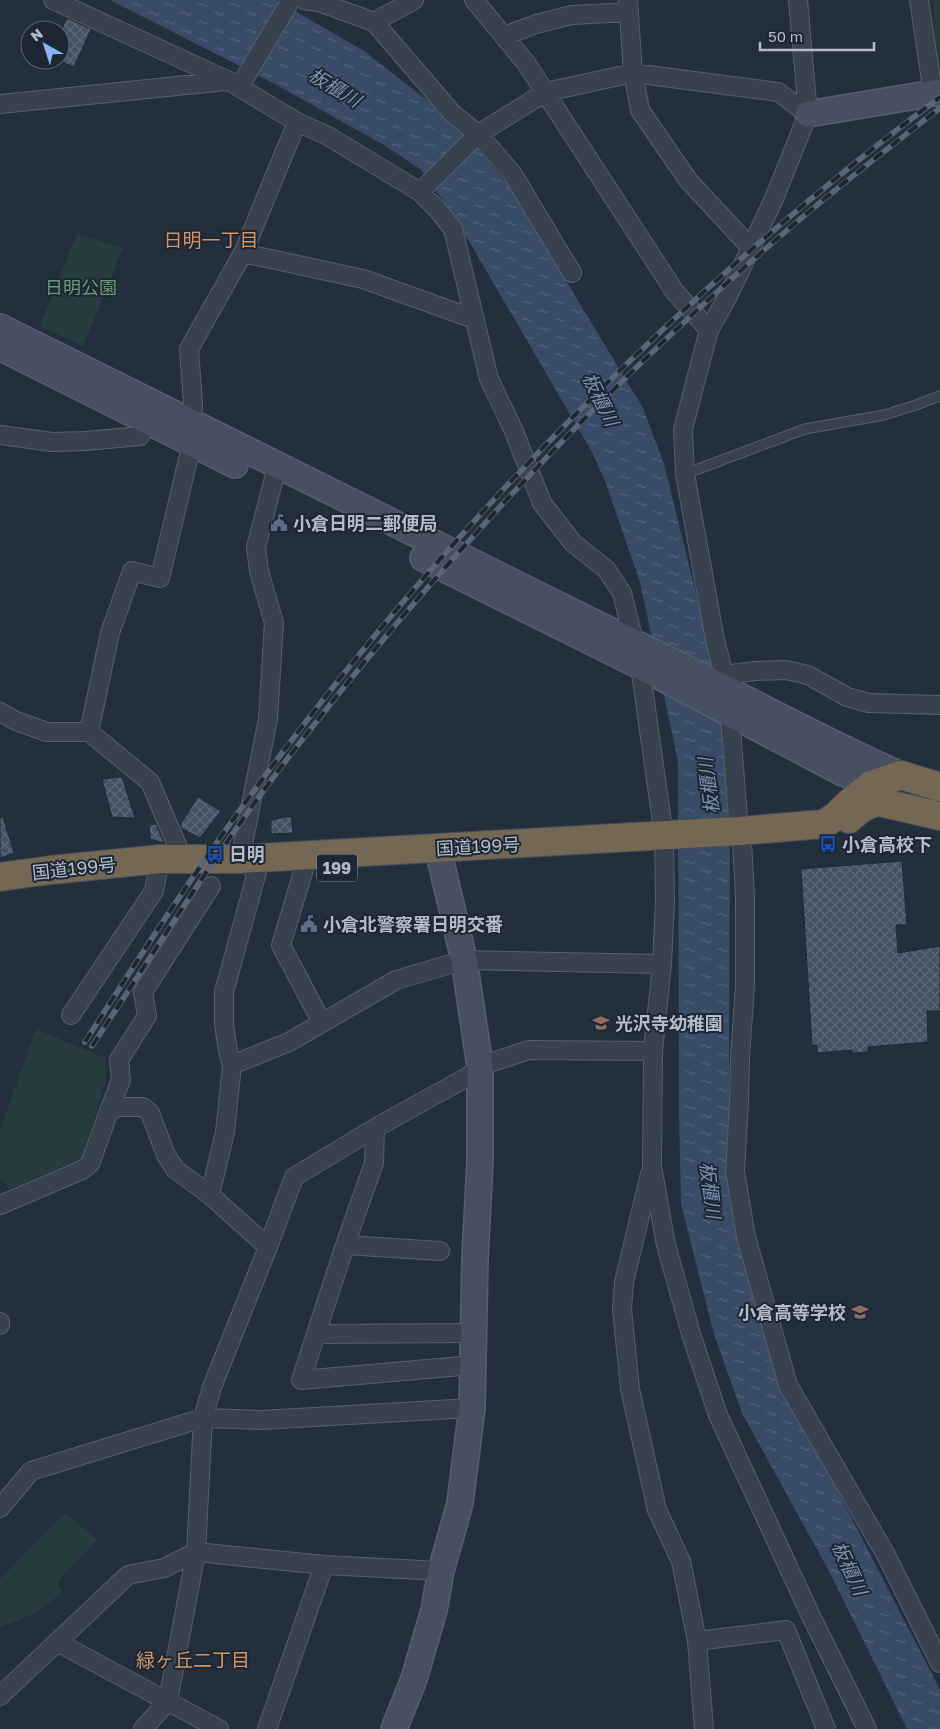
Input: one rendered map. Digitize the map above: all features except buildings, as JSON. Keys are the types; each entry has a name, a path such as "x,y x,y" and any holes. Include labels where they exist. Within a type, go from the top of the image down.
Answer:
{"highway":[{"name":"国道199号","path":"0,877 51,870 166,865 249,865 737,837 824,824 859,799 901,775"},
{"path":"901,775 940,787"},
{"path":"859,799 894,793 940,803"},
{"name":"国道199号","path":"859,799 870,803 879,802 940,816"},
{"name":"国道199号","path":"249,865 304,870 441,862 668,841"},
{"name":"国道199号","path":"0,889 166,865"}],"street":[{"path":"53,0 200,68 238,80 266,104 297,122 328,136 426,188 438,210 453,229 489,379 513,429 542,503 573,543 606,569 622,593 644,658 668,841 662,964 653,1050 652,1166 666,1245 691,1334 718,1415 811,1616 867,1729"},
{"path":"374,22 414,0"},
{"path":"474,0 526,63 675,292 709,330"},
{"path":"798,0 808,114 773,201 728,296 709,330 683,429 685,474 725,695 737,837 745,896 745,985 735,1171 746,1237 788,1385 886,1554 940,1663"},
{"path":"426,188 477,136 546,92 633,73 778,92 808,114 936,93 919,0"},
{"path":"0,104 238,80 294,2 319,2 374,22 453,114 512,173 572,273"},
{"path":"504,36 536,24 572,15 628,6 633,73 640,110 688,180 751,248"},
{"path":"89,732 110,633 132,572 160,578 190,452 193,404 190,350 243,253 297,122"},
{"path":"243,253 363,279 474,319"},
{"path":"0,327 191,434 644,658 725,695 848,763 901,775"},
{"path":"0,347 146,421 191,434"},
{"path":"0,435 52,442 122,438 140,436 146,421"},
{"path":"210,1194 225,1132 232,1065 224,1024 224,992 249,865 268,720 274,623 259,572 256,547 274,475"},
{"path":"725,695 755,671 786,670 808,675 848,696 869,703 940,706"},
{"path":"0,712 16,721 47,732 89,732 150,782 166,865 154,891 71,1015"},
{"path":"848,763 850,782 859,799"},
{"path":"394,1729 416,1671 434,1610 441,1571 460,1503 472,1408 475,1258 480,1161 480,1066 464,960 441,862"},
{"path":"304,870 281,945 322,1023"},
{"path":"0,1205 82,1170 90,1164 121,1080 119,1060 147,1016 142,992 211,886"},
{"path":"232,1065 290,1042 396,980 464,960 662,964"},
{"path":"143,1729 168,1701 196,1552 203,1418 212,1387 294,1177 375,1128 469,1076 480,1066 529,1050 653,1050"},
{"path":"109,1111 120,1107 143,1107 150,1114 166,1155 175,1169 210,1194 268,1247"},
{"path":"375,1128 374,1163 301,1380 473,1366"},
{"path":"652,1166 624,1282 622,1309 630,1389 657,1510 681,1561 697,1641 704,1729"},
{"path":"345,1245 440,1251"},
{"path":"316,1334 474,1333"},
{"path":"0,1508 31,1471 203,1418 261,1420 472,1408"},
{"path":"0,1696 128,1575 164,1568 196,1552 324,1565 441,1571"},
{"path":"267,1729 324,1565"},
{"path":"697,1641 786,1630 826,1729"},
{"path":"57,1642 219,1729"}],"lane":[{"path":"685,474 805,429 884,415 916,406 940,396"}],"green space":[{"path":"933,0 940,0 940,68 936,69"},
{"name":"日明公園","path":"77,234 123,248 83,346 40,326"},
{"path":"36,1029 105,1058 106,1079 83,1158 10,1189 0,1177 0,1130"},
{"path":"65,1513 97,1540 57,1582 62,1593 32,1615 0,1627 0,1579"}],"water":[{"name":"板櫃川","path":"110,0 276,0 364,51 455,122 508,185 643,408 664,464 712,658 730,790 729,1118 731,1189 738,1246 834,1484 940,1690 940,1729 907,1729 830,1573 742,1413 714,1334 681,1204 678,762 640,582 605,481 592,452 452,212 420,169 384,145 275,84"}],"railway":[{"path":"85,1042 200,867 273,765 346,671 422,580 501,492 583,407 668,325 756,246 847,170 940,97"},
{"path":"92,1046 192,894 270,781 355,673 475,534 602,401 668,337 805,215 940,108"}],"place":[{"name":"小倉日明二郵便局","path":"279,523"},
{"name":"小倉高校下","path":"828,844"},
{"name":"日明","path":"215,854"},
{"name":"小倉北警察署日明交番","path":"309,924"},
{"name":"光沢寺幼稚園","path":"601,1023"},
{"name":"小倉高等学校","path":"860,1312"}],"district":[{"name":"日明一丁目","path":"211,239"},
{"name":"緑ヶ丘二丁目","path":"193,1659"}]}
